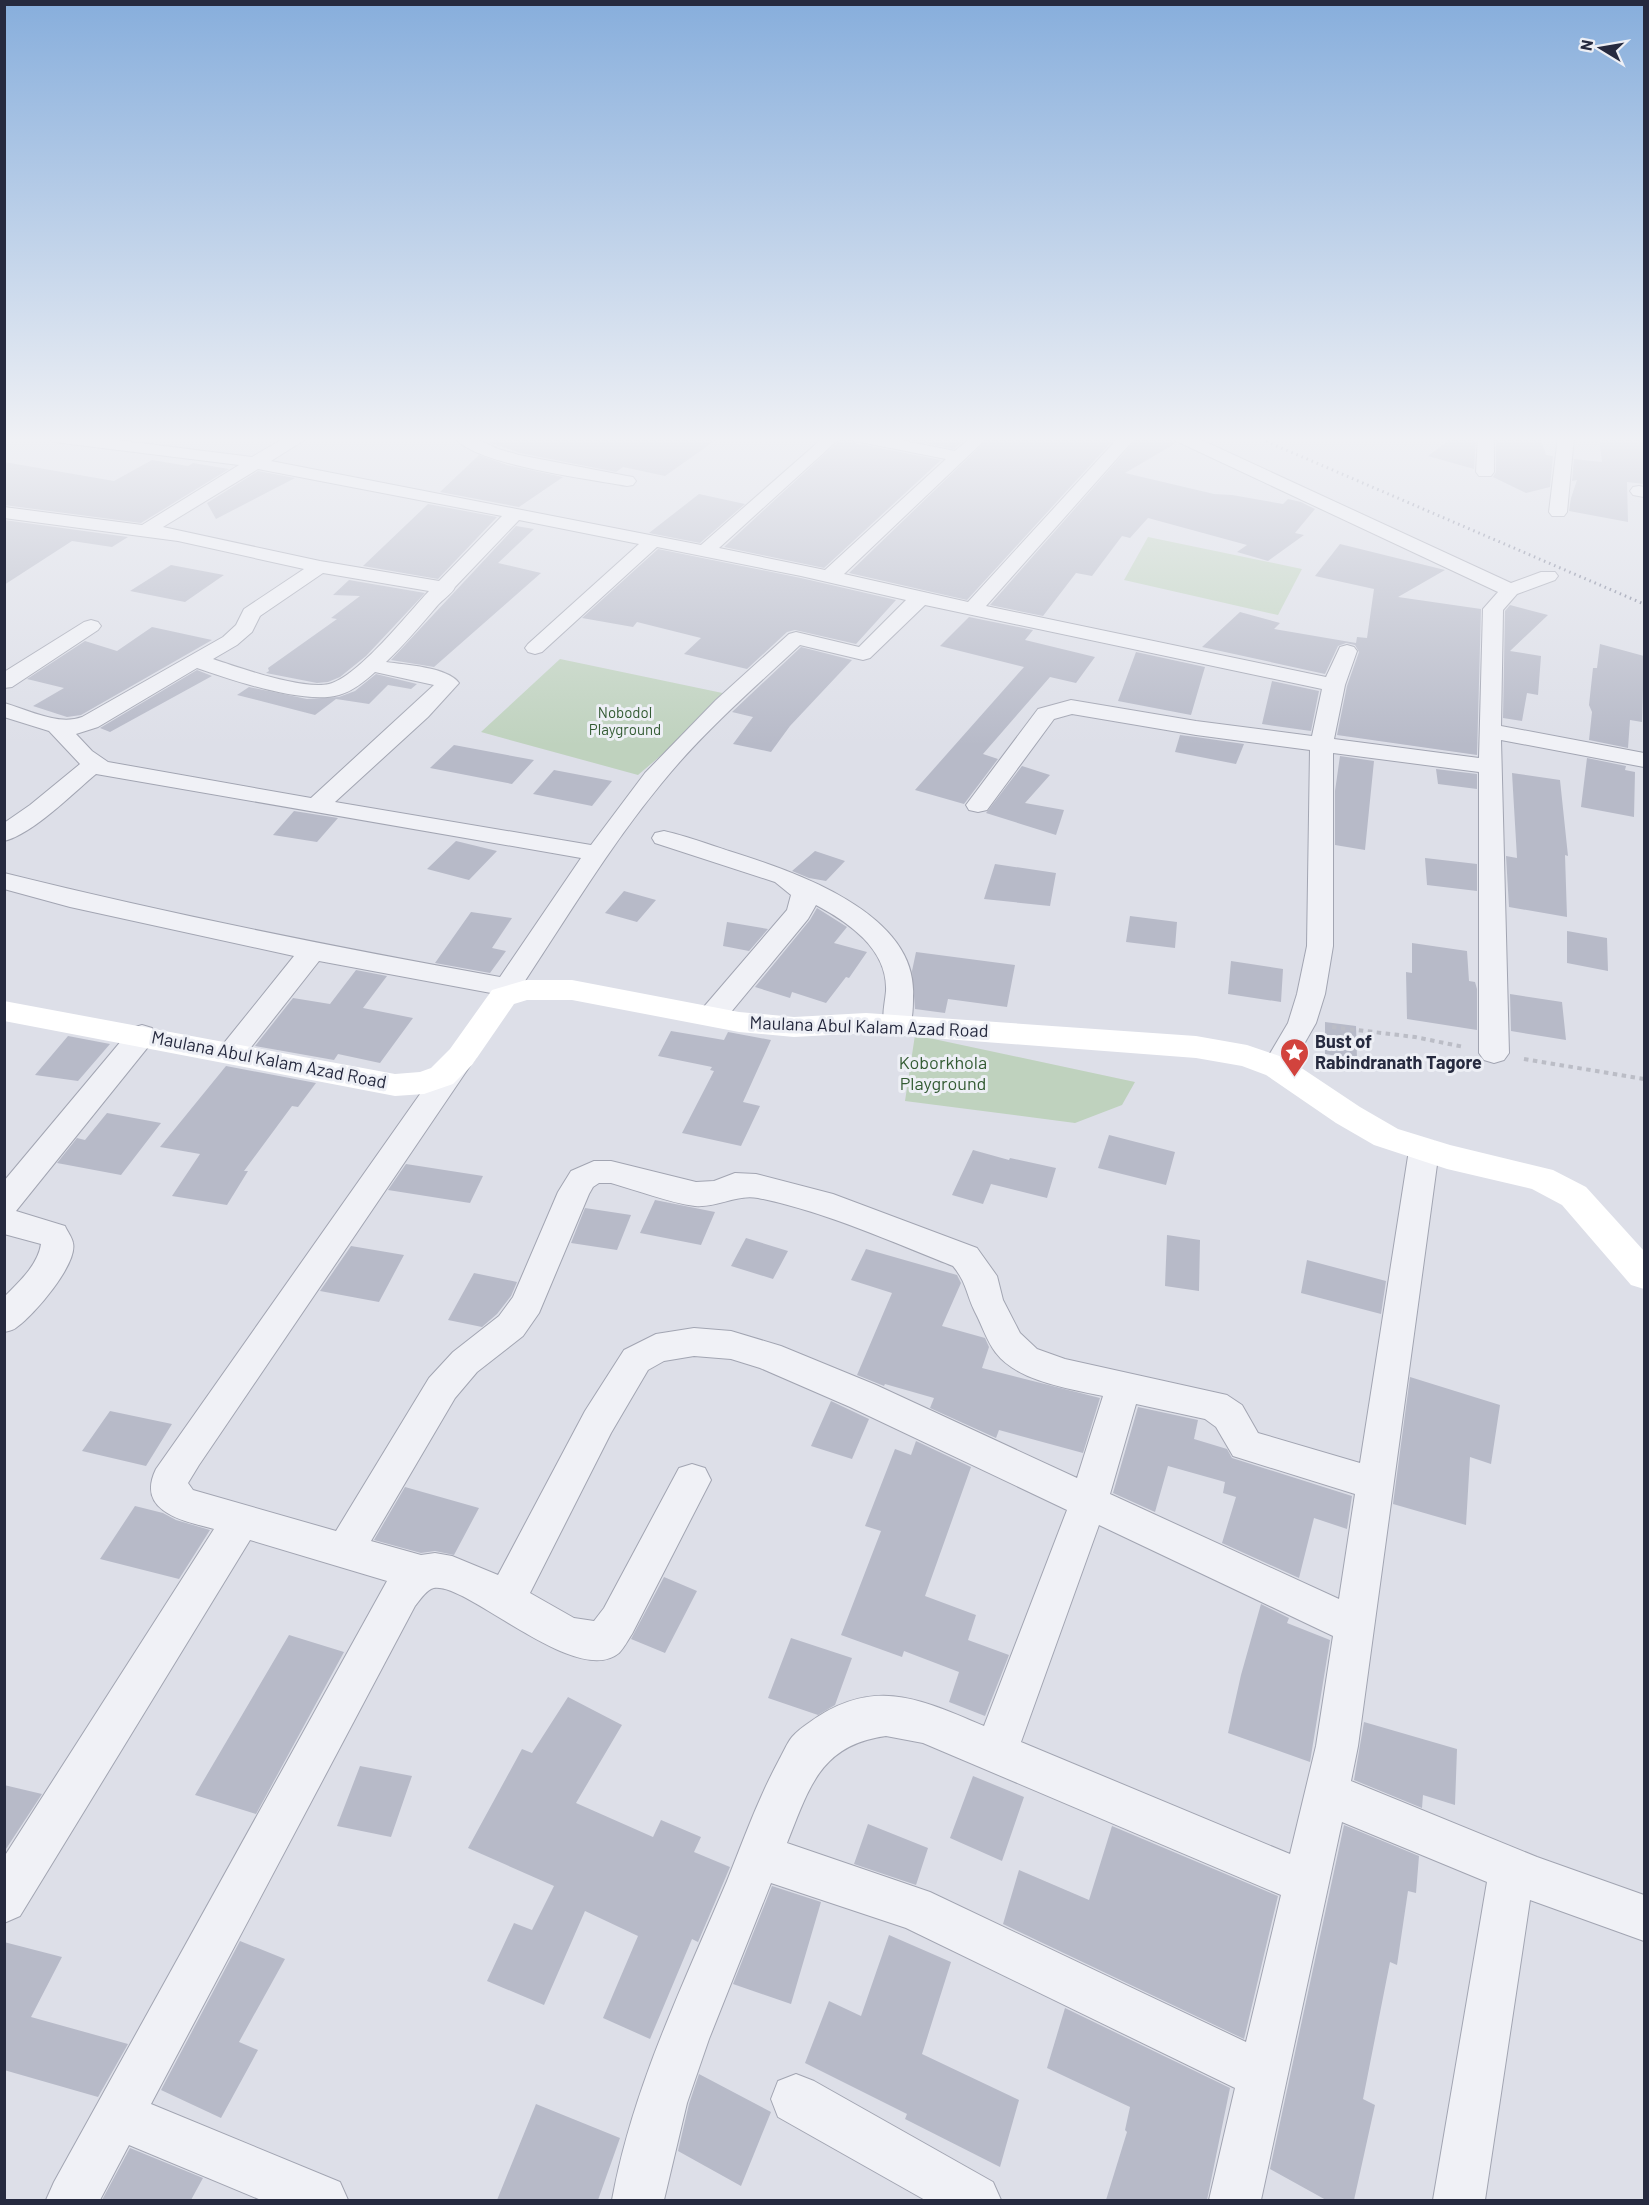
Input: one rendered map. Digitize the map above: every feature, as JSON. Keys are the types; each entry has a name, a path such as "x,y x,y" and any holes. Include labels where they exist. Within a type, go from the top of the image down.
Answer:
{"street":[{"path":"193,540 320,567 446,588"},
{"path":"195,660 295,687 319,691 333,690 370,665 419,620 428,604 490,540"},
{"path":"642,540 829,577 1334,685"},
{"path":"704,552 718,540"},
{"path":"829,577 868,540"},
{"path":"973,609 1035,540"},
{"path":"1403,540 1510,590"},
{"path":"536,648 652,542"},
{"path":"4,728 14,714 73,728 90,722 230,641 245,628 251,613 320,567"},
{"path":"1494,1053 1490,731 1493,609 1501,597 1510,590 1548,576"},
{"path":"4,880 70,899 505,992 597,853 652,778 724,705 796,638 863,654 920,598"},
{"path":"4,682 91,626"},
{"path":"1277,1067 1302,1023 1311,994 1320,946 1322,745 1334,685 1347,651"},
{"path":"317,805 420,712 448,682 436,677 370,665"},
{"path":"978,806 1046,714 1071,707 1196,728 1492,767"},
{"path":"57,726 93,764 118,772 527,843 597,853"},
{"path":"1490,731 1644,760"},
{"path":"4,834 39,810 93,764"},
{"path":"664,838 784,877 868,925 896,966 900,982 897,1025"},
{"path":"712,1017 799,913 804,902 804,892 797,885"},
{"path":"231,1053 312,951"},
{"name":"Maulana Abul Kalam Azad Road","path":"4,1011 142,1035 395,1085 424,1083 442,1076 461,1057 505,992 526,990 572,990 712,1017 794,1027 866,1023 1196,1047 1247,1056 1277,1067 1347,1115 1386,1137 1424,1150 1541,1179 1574,1196 1644,1275"},
{"path":"4,1204 142,1035"},
{"path":"461,1057 186,1454 169,1481 170,1493 181,1503 421,1573 443,1570 471,1582 562,1633 588,1641 604,1640 618,1621 692,1480"},
{"path":"1235,2200 1337,1746 1424,1150"},
{"path":"345,1550 442,1388 465,1362 511,1326 527,1304 574,1192 582,1179 594,1172 611,1172 696,1194 718,1192 735,1185 765,1188 822,1202 946,1249 965,1257 980,1276 986,1300 1008,1343 1025,1359 1064,1373 1214,1406 1229,1416 1246,1445 1375,1484"},
{"path":"4,1219 9,1223 53,1235 57,1244 54,1259 37,1283 4,1319"},
{"path":"505,1601 621,1381 636,1360 656,1347 694,1342 731,1345 769,1356 863,1396 1354,1626"},
{"path":"996,1752 1089,1502 1124,1385"},
{"path":"4,1900 241,1520"},
{"path":"72,2200 401,1593 421,1573"},
{"path":"638,2200 666,2092 784,1796 807,1752 826,1736 858,1719 886,1715 924,1722 1306,1883"},
{"path":"1326,1793 1512,1870 1644,1918"},
{"path":"759,1856 914,1908 1262,2075"},
{"path":"1459,2200 1512,1870"},
{"path":"796,2098 975,2200"},
{"path":"118,2115 322,2200"}],"green space":[{"path":"1146,540 1162,540 1302,569 1278,615 1124,580"},
{"name":"Nobodol Playground","path":"560,659 732,695 638,775 481,732"},
{"name":"Koborkhola Playground","path":"915,1035 1135,1082 1122,1105 1075,1123 905,1101"}],"building":[{"path":"4,540 123,540 112,547 72,541 4,585"},
{"path":"390,540 475,540 438,579 363,566"},
{"path":"503,540 522,540 498,563 541,573 434,667 391,660"},
{"path":"684,540 704,540 700,543"},
{"path":"732,540 854,540 824,568 724,547"},
{"path":"883,540 1022,540 967,600 849,573"},
{"path":"1047,540 1119,540 1092,576 1076,573 1043,616 990,605"},
{"path":"1228,540 1297,540 1268,561 1237,552 1247,545"},
{"path":"1340,544 1445,570 1398,597 1481,609 1477,755 1337,735 1347,686 1359,652 1355,645 1346,643 1338,646 1325,674 1202,647 1240,612 1280,623 1274,629 1356,643 1357,637 1367,638 1374,589 1315,576"},
{"path":"658,549 896,600 856,644 795,630 787,632 747,669 684,654 701,638 637,622 633,627 582,618"},
{"path":"171,565 224,575 185,602 130,591"},
{"path":"349,580 425,593 366,656 340,677 328,682 317,683 266,673 269,671 268,668 337,619 331,618 360,596 333,595"},
{"path":"1510,605 1548,615 1510,651 1541,656 1538,695 1527,693 1522,721 1503,718 1505,611"},
{"path":"969,617 1033,630 1025,640 1095,657 1076,683 1050,677 983,754 998,759 964,804 915,790 1024,667 940,646"},
{"path":"152,627 212,640 81,715 67,717 33,706 64,688 27,679 85,641 117,651"},
{"path":"1600,644 1644,656 1642,722 1630,720 1628,748 1589,740 1592,712 1589,705 1593,668 1597,668"},
{"path":"801,647 852,660 790,726 771,752 733,744 753,717 732,712"},
{"path":"1136,652 1205,667 1191,715 1118,701"},
{"path":"197,670 212,676 110,732 100,728"},
{"path":"376,674 417,684 411,689 388,685 369,704 336,699 315,715 237,695 249,687 307,699 339,697 355,691"},
{"path":"1272,681 1319,691 1311,731 1262,724"},
{"path":"1180,735 1244,744 1236,764 1175,752"},
{"path":"454,745 534,760 512,784 430,768"},
{"path":"1340,756 1374,761 1365,850 1335,845 1335,791"},
{"path":"1587,758 1626,766 1625,770 1635,772 1634,817 1581,807"},
{"path":"1022,766 1050,775 1025,803 1064,810 1056,835 986,813"},
{"path":"1436,769 1477,774 1477,789 1438,784"},
{"path":"554,770 612,781 592,806 533,794"},
{"path":"1512,773 1560,780 1568,856 1565,855 1567,917 1509,907 1506,856 1517,858"},
{"path":"294,811 338,818 317,842 273,835"},
{"path":"456,841 497,851 469,880 427,869"},
{"path":"815,851 845,861 826,881 809,878 792,871"},
{"path":"1425,858 1477,864 1477,891 1427,885"},
{"path":"995,864 1056,873 1050,906 984,899"},
{"path":"624,891 656,900 637,922 605,913"},
{"path":"817,908 847,927 834,943 867,952 849,978 846,977 826,1003 792,992 790,998 755,987 810,920"},
{"path":"471,912 512,918 492,948 506,951 490,973 435,963"},
{"path":"1130,916 1177,922 1175,948 1126,942"},
{"path":"727,922 768,929 749,951 723,946"},
{"path":"1567,931 1607,938 1608,971 1567,963"},
{"path":"1412,943 1467,951 1469,981 1475,982 1477,989 1477,1030 1407,1019 1406,972 1412,973"},
{"path":"916,952 1015,965 1007,1007 948,999 945,1013 915,1009 912,971"},
{"path":"1231,961 1283,969 1281,1002 1228,994"},
{"path":"356,970 387,976 363,1008 413,1018 380,1063 338,1054 334,1060 255,1046 293,998 330,1004"},
{"path":"1510,994 1562,1002 1566,1040 1511,1031"},
{"path":"1325,1022 1356,1026 1357,1059 1325,1054"},
{"path":"671,1031 724,1040 728,1032 771,1040 743,1102 760,1106 741,1146 682,1133 714,1071 710,1070 712,1067 658,1056"},
{"path":"68,1036 110,1044 78,1081 35,1075"},
{"path":"226,1066 316,1083 298,1107 292,1106 244,1171 248,1171 227,1205 172,1196 200,1154 160,1147"},
{"path":"107,1113 161,1123 121,1175 57,1163 77,1138 85,1140"},
{"path":"1109,1135 1175,1152 1166,1185 1098,1168"},
{"path":"973,1150 1009,1160 1010,1158 1056,1168 1047,1198 991,1184 983,1204 952,1195"},
{"path":"406,1164 483,1176 470,1203 388,1190"},
{"path":"655,1200 715,1212 701,1245 640,1233"},
{"path":"585,1208 631,1215 617,1250 571,1243"},
{"path":"1167,1235 1200,1240 1199,1291 1165,1286"},
{"path":"746,1238 788,1251 773,1279 731,1266"},
{"path":"351,1246 404,1255 379,1302 320,1291"},
{"path":"866,1249 957,1275 961,1283 942,1326 985,1338 989,1347 982,1368 1100,1398 1083,1453 999,1430 996,1438 930,1408 934,1398 885,1384 884,1386 857,1375 892,1293 851,1280"},
{"path":"1307,1260 1386,1281 1381,1314 1301,1293"},
{"path":"474,1273 517,1282 511,1296 497,1314 482,1327 448,1320"},
{"path":"1410,1377 1500,1405 1491,1464 1470,1457 1466,1525 1393,1504"},
{"path":"831,1401 869,1419 852,1459 811,1446"},
{"path":"1138,1407 1198,1420 1194,1439 1227,1449 1232,1458 1352,1496 1347,1529 1314,1518 1299,1578 1222,1543 1236,1497 1223,1493 1225,1482 1168,1466 1155,1512 1113,1493"},
{"path":"110,1411 172,1424 146,1466 82,1451"},
{"path":"916,1441 971,1467 925,1596 976,1615 968,1640 1009,1655 985,1716 949,1702 959,1672 904,1651 902,1657 841,1635 881,1531 865,1526 895,1449 911,1455"},
{"path":"405,1487 479,1508 454,1555 435,1551 421,1553 374,1540"},
{"path":"135,1506 163,1513 176,1520 210,1530 179,1579 100,1559"},
{"path":"664,1577 697,1591 665,1653 631,1639"},
{"path":"1261,1604 1289,1618 1287,1623 1330,1640 1310,1762 1228,1733"},
{"path":"289,1635 344,1652 256,1814 195,1795"},
{"path":"791,1638 852,1658 835,1705 818,1715 768,1698"},
{"path":"568,1697 622,1725 576,1803 653,1837 661,1820 701,1837 694,1852 730,1867 698,1942 692,1939 650,2039 603,2018 638,1936 585,1911 544,2005 487,1981 514,1923 532,1930 554,1886 468,1848 522,1749 532,1753"},
{"path":"1364,1722 1457,1749 1455,1805 1423,1795 1422,1808 1354,1780"},
{"path":"360,1766 412,1776 391,1837 337,1826"},
{"path":"973,1776 1024,1797 1002,1861 950,1838"},
{"path":"4,1785 42,1794 4,1852"},
{"path":"868,1824 928,1848 916,1885 854,1864"},
{"path":"1344,1825 1419,1856 1416,1893 1408,1891 1397,1965 1390,1962 1363,2099 1375,2105 1354,2200 1326,2200 1270,2169"},
{"path":"1112,1826 1278,1896 1244,2039 1003,1924 1019,1870 1089,1900"},
{"path":"772,1886 821,1902 791,2004 733,1984"},
{"path":"889,1935 951,1962 922,2054 1019,2100 1000,2167 905,2119 907,2114 805,2063 829,2001 861,2016"},
{"path":"240,1941 285,1959 239,2042 258,2050 221,2118 161,2090"},
{"path":"4,1942 62,1957 31,2017 128,2044 98,2097 4,2070"},
{"path":"1065,2008 1230,2088 1207,2200 1106,2200 1127,2132 1125,2130 1130,2107 1047,2068"},
{"path":"699,2074 771,2112 741,2186 678,2151"},
{"path":"536,2104 620,2138 598,2200 497,2200"},
{"path":"130,2148 203,2178 191,2200 102,2200"}],"railway":[{"path":"1495,540 1644,604"}],"place":[{"name":"Bust of Rabindranath Tagore","path":"1294,1078"}]}
